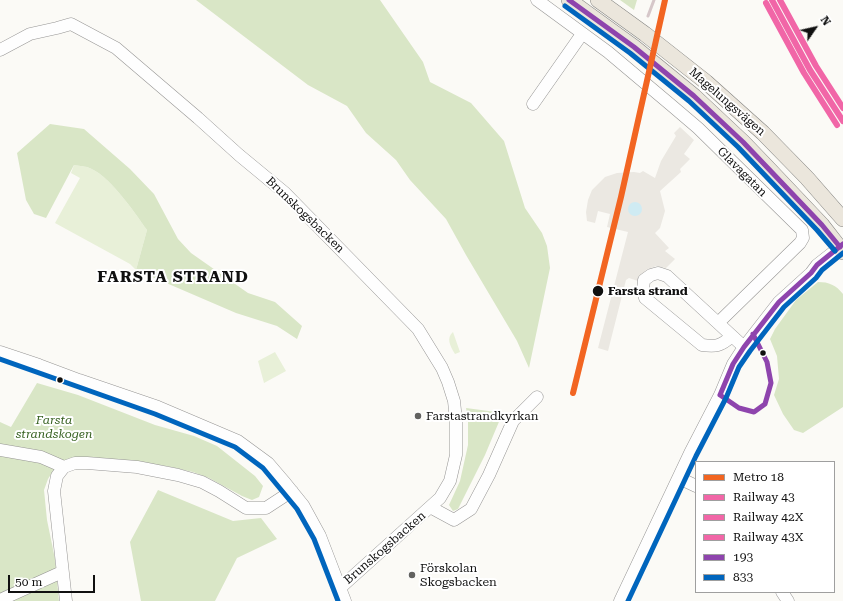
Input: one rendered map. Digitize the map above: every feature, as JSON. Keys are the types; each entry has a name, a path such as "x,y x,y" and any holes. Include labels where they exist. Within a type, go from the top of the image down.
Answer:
{"main road":[{"name":"Magelungsvägen","path":"569,0 634,47 694,96 743,142 842,247"},
{"name":"Magelungsvägen","path":"598,0 645,34 706,82 758,128 807,178 843,219"}],"street":[{"name":"Glavagatan","path":"537,0 608,52 693,124 802,230 803,238 800,243 718,322"},
{"name":"Brunskogsbacken","path":"0,50 30,34 71,24 116,48 285,193 418,329 442,368 454,401 456,420 456,455 450,481 440,498 430,508 340,588"},
{"path":"533,104 582,34"},
{"path":"620,601 720,395 733,364 778,302 811,273 817,265 842,247"},
{"path":"732,336 724,343 712,346 702,345 645,298 643,290 644,280 651,275 658,274 667,276 744,347"},
{"path":"0,352 158,407 238,441 268,463 304,505 320,536 344,601"},
{"name":"Brunskogsbacken","path":"430,508 454,520 471,509 489,475 513,421 537,397"},
{"path":"0,450 41,456 64,467"},
{"path":"66,601 54,491 57,476 64,467 76,463 87,463 137,467 178,475 202,482 220,491 246,508 266,508 292,491"},
{"path":"679,478 695,486"},
{"path":"0,600 62,572"}],"green space":[{"path":"196,0 380,0 423,62 430,82 471,103 504,141 525,208 542,233 547,246 550,268 529,368 517,341 446,219 410,180 396,160 366,133 347,106 308,85"},
{"path":"620,0 637,0 634,10"},
{"path":"50,124 84,129 130,169 154,194 178,239 191,253 248,293 275,302 302,326 297,339 277,326 236,313 136,270 147,230 112,185 104,177 87,167 74,165 46,218 34,214 26,200 17,153"},
{"path":"74,165 87,167 104,177 120,194 147,230 136,270 130,264 55,223 80,178 71,173"},
{"path":"818,282 832,285 838,288 843,294 843,407 803,433 794,430 783,414 774,395 779,379 777,356 770,339 775,329 796,300"},
{"path":"453,332 460,352 455,354 450,345 449,339"},
{"path":"275,352 286,371 264,383 258,361"},
{"name":"Farsta strandskogen","path":"37,383 78,395 155,425 194,436 217,446 255,476 263,486 259,497 252,500 209,478 193,472 166,466 126,461 65,462 53,471 44,490 47,520 55,559 59,601 0,601 0,422 11,427"},
{"path":"466,408 496,412 501,417 485,455 458,509 453,511 449,505 460,481 468,445 468,418"},
{"path":"158,490 233,521 261,518 277,539 237,558 215,601 141,601 130,542"}],"shaded area":[{"path":"680,127 694,140 684,154 690,159 680,169 681,172 660,191 665,211 660,228 655,233 669,248 665,251 675,259 666,268 656,266 646,270 638,281 629,278 626,280 608,351 598,348 628,232 607,227 610,214 598,211 595,223 587,221 586,212 588,200 592,190 605,177 617,173 640,173 643,171 655,178 661,161 676,136 674,133"}],"water":[{"path":"635,202 640,204 642,209 640,214 635,216 630,214 628,209 630,204"}],"railway":[{"path":"648,16 654,0"}],"metro line":[{"name":"18","path":"573,393 621,197 665,0"}],"rail line":[{"name":"43","path":"772,0 810,70 843,121"},
{"name":"43X","path":"780,0 816,66 843,108"},
{"name":"42X","path":"766,3 804,73 837,125"}],"transit line":[{"name":"193","path":"569,0 634,47 694,96 743,142 822,225 840,247"},
{"name":"833","path":"565,6 630,53 689,101 738,147 835,251"},
{"name":"193","path":"720,395 733,364 744,347 779,302 811,273 817,265 843,244"},
{"name":"833","path":"628,601 696,456 726,398 739,367 784,307 816,278 822,270 843,253"},
{"name":"193","path":"720,395 739,408 754,412 765,404 771,383 767,362 753,334"},
{"name":"833","path":"0,359 155,414 235,447 263,468 297,509 314,539 338,601"}],"place":[{"name":"Farsta strand","path":"598,291"},
{"name":"Farstastrandkyrkan","path":"418,416"},
{"name":"Förskolan Skogsbacken","path":"412,575"}],"district":[{"name":"FARSTA STRAND","path":"173,277"}]}
